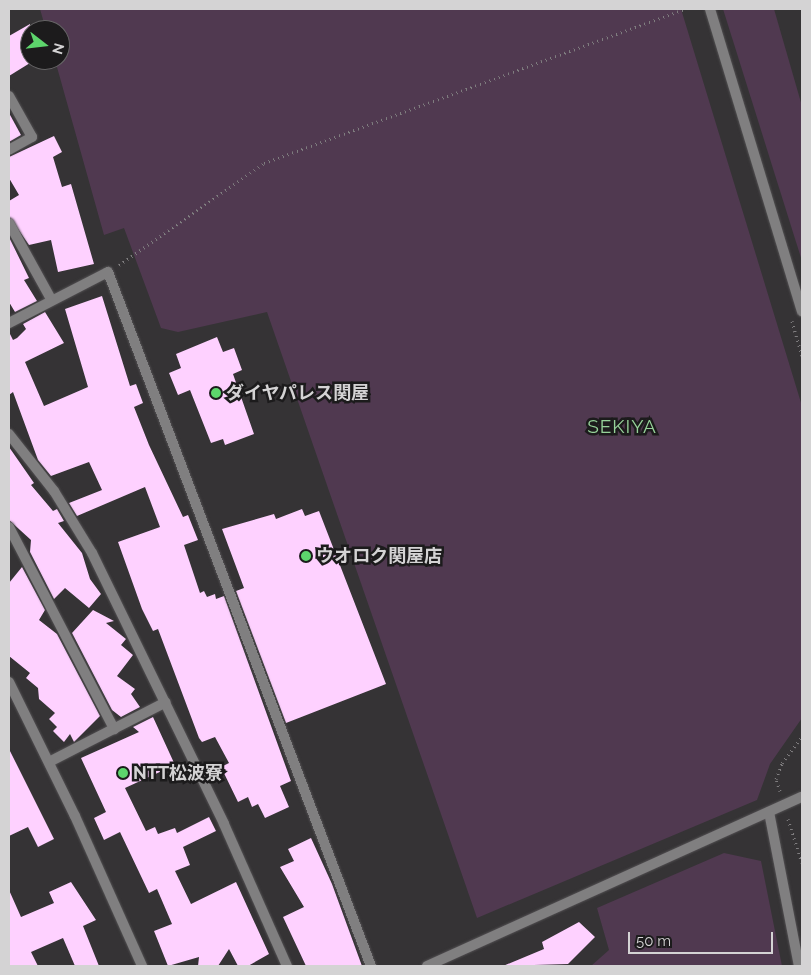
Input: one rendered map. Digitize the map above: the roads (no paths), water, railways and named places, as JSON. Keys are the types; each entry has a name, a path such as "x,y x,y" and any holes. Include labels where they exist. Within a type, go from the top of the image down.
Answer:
{"street":[{"path":"710,9 802,311"},
{"path":"9,96 32,137 9,150"},
{"path":"9,223 51,298"},
{"path":"9,323 51,298 108,272 371,966"},
{"path":"9,434 54,491 92,553 166,702 288,966"},
{"path":"9,527 114,728"},
{"path":"9,682 142,966"},
{"path":"48,762 166,702"},
{"path":"427,966 802,797"},
{"path":"769,812 799,966"}],"place":[{"name":"ダイヤパレス関屋","path":"216,393"},
{"name":"ウオロク関屋店","path":"306,556"},
{"name":"NTT松波寮","path":"123,773"}],"district":[{"name":"SEKIYA","path":"622,427"}]}
